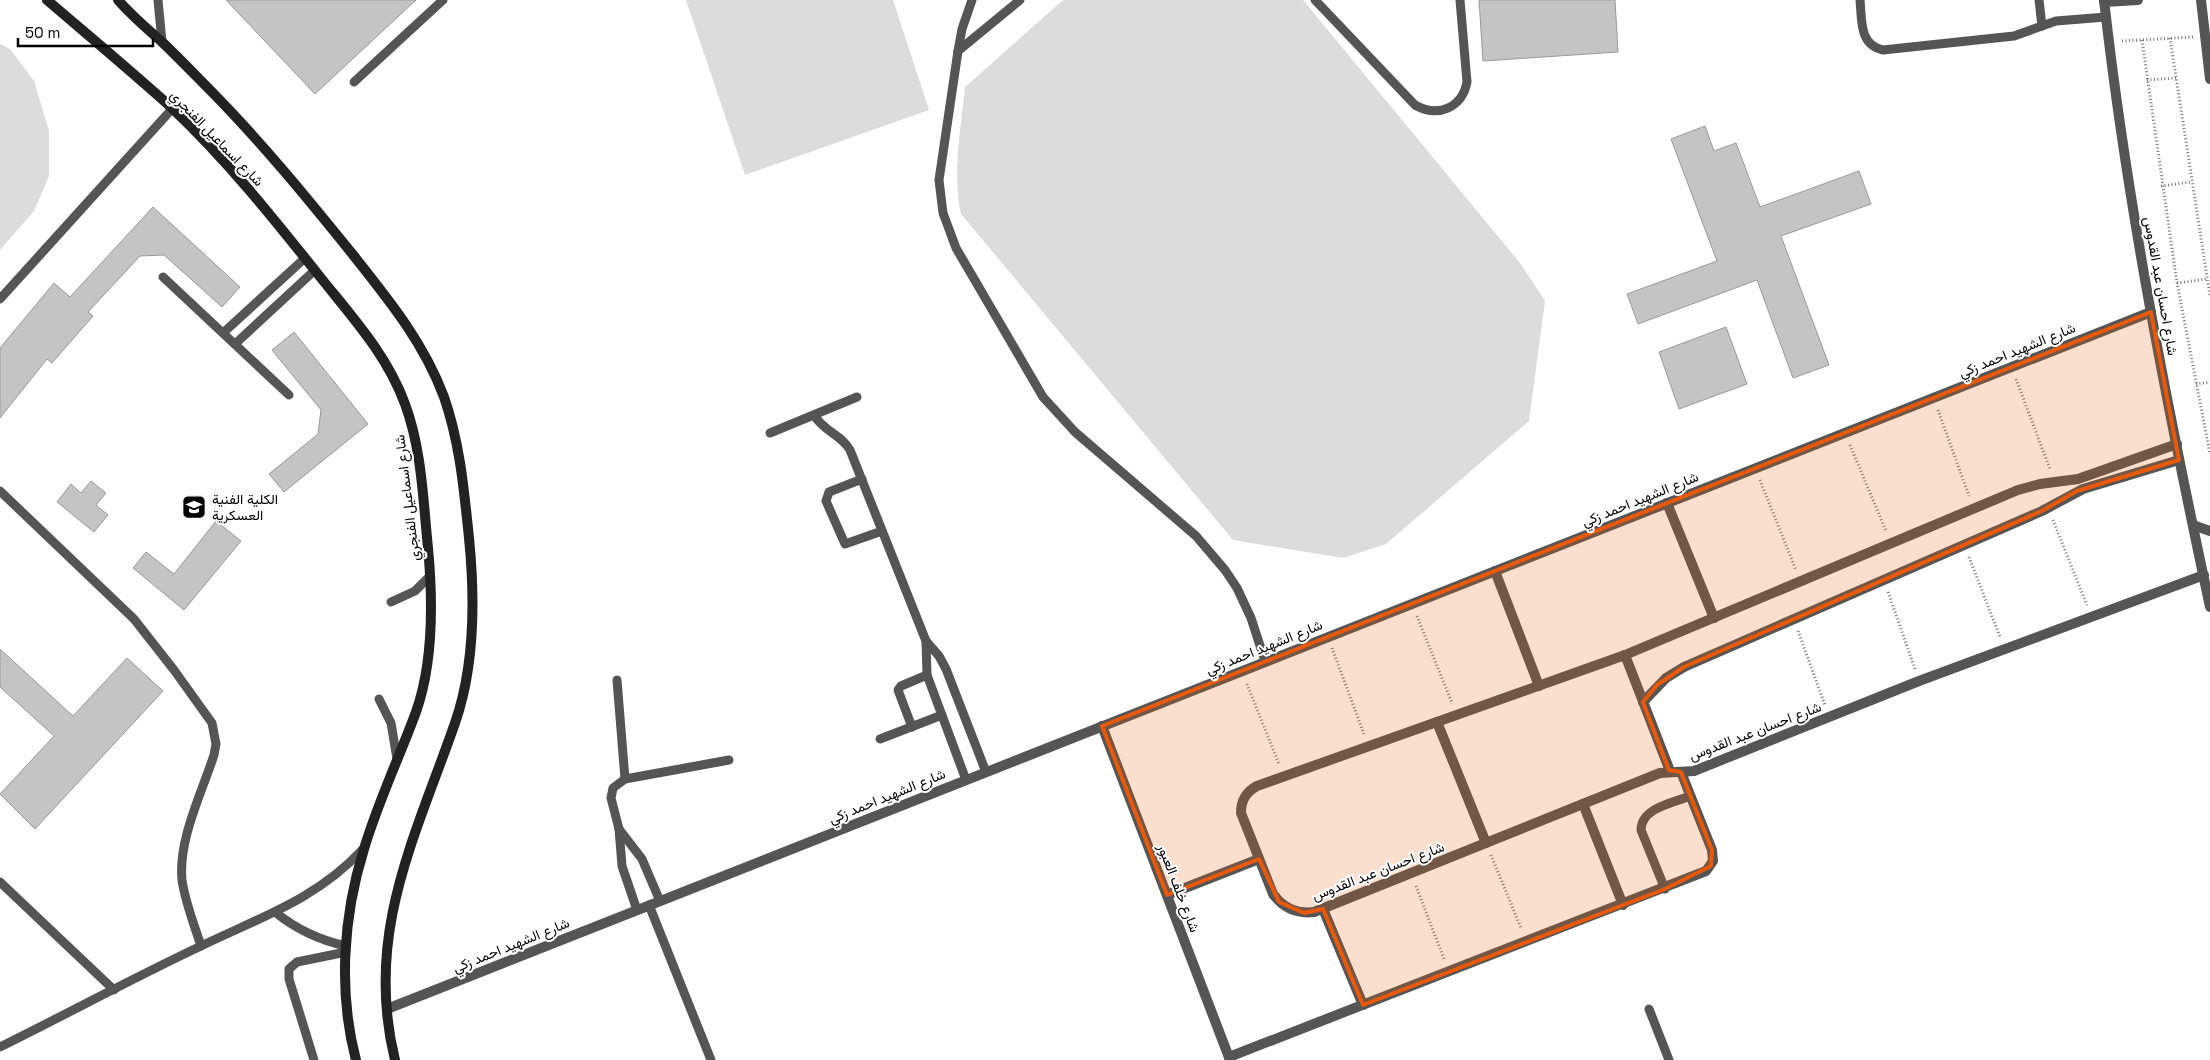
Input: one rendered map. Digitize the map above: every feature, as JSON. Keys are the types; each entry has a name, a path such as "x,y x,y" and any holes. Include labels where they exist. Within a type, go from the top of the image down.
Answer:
{"main road":[{"name":"شارع اسماعيل الفنجري","path":"47,0 172,109 257,198 380,353 406,407 420,464 430,576 430,619 424,673 416,709 363,850 352,902 346,949 346,998 356,1060"},
{"path":"109,0 129,13"},
{"name":"شارع اسماعيل الفنجري","path":"118,0 129,13 162,42 287,173 393,304 424,354 442,394 456,436 463,479 471,561 471,621 468,660 457,719 396,893 386,962 387,1009 395,1060"}],"street":[{"path":"2104,1 2138,0"},
{"path":"2201,0 2210,78"},
{"name":"شارع احسان عبد القدوس","path":"2104,1 2151,312 2179,460 2210,607"},
{"name":"شارع الشهيد احمد زكي","path":"387,1009 1242,671 1265,660 1328,637 2151,312"},
{"name":"شارع احسان عبد القدوس","path":"2176,444 2078,479 2025,488 1625,656 1283,776 1251,789 1243,800 1241,813 1259,859 1279,902 1286,908 1304,913 1323,909 1670,771 1694,771 1919,681 2204,575"},
{"path":"1643,702 1666,678 1684,666 2048,508 2083,489 2179,460"},
{"path":"1667,503 1714,618"},
{"path":"2193,525 2210,531"},
{"path":"1494,571 1539,686"},
{"path":"1625,656 1670,771"},
{"path":"1437,722 1486,843"},
{"name":"شارع خلف العبور","path":"1102,726 1230,1058"},
{"path":"1230,1058 1665,889 1706,871 1713,861 1712,850 1682,772"},
{"path":"1583,804 1623,905"},
{"path":"1167,895 1259,859"},
{"path":"1323,909 1363,1006"}],"lane":[{"path":"158,0 162,42"},
{"path":"972,0 962,29 939,180 943,213 956,248 976,286 1043,397 1074,432 1196,536 1225,570 1237,588 1251,618 1265,660"},
{"path":"958,51 1020,0"},
{"path":"1315,0 1415,104 1423,109 1440,111 1448,109 1461,98 1467,82 1460,0"},
{"path":"1860,0 1864,38 1871,46 1883,50 2014,36 2056,21 2106,17"},
{"path":"2039,0 2042,26"},
{"path":"354,82 439,1"},
{"path":"0,299 172,109"},
{"path":"223,333 305,258"},
{"path":"235,344 315,270"},
{"path":"163,277 289,395"},
{"path":"770,433 857,397"},
{"path":"814,415 824,428 847,445 926,641 939,656 946,669 986,772"},
{"path":"862,479 829,492 826,501 845,544 882,531"},
{"path":"0,491 123,607 174,670 212,723 216,744 214,755 185,840 182,861 184,893 201,946"},
{"path":"391,602 415,591 430,576"},
{"path":"926,641 927,675 966,780"},
{"path":"912,727 898,690 901,686 927,675"},
{"path":"617,680 625,778"},
{"path":"379,699 391,723 397,759"},
{"path":"880,739 942,715"},
{"path":"637,910 622,866 619,828 612,803 612,793 617,784 625,778 730,760"},
{"path":"1665,889 1641,830 1642,820 1649,813 1690,796"},
{"path":"619,828 642,859 660,901"},
{"path":"0,1047 316,890 341,871 363,850"},
{"path":"0,882 114,990"},
{"path":"649,905 711,1060"},
{"path":"275,912 301,930 346,949"},
{"path":"314,1060 289,978 289,969 297,962 346,949"},
{"path":"1649,1009 1669,1060"}],"path":[{"path":"2109,42 2205,37"},
{"path":"2170,38 2210,296"},
{"path":"2142,40 2161,186 2177,283 2210,454"},
{"path":"2147,80 2176,78"},
{"path":"2161,186 2191,182"},
{"path":"2177,283 2207,279"},
{"path":"2012,367 2055,482"},
{"path":"2196,384 2210,382"},
{"path":"1934,398 1973,509"},
{"path":"1845,432 1891,544"},
{"path":"1755,468 1801,582"},
{"path":"2048,508 2092,616"},
{"path":"1964,544 2004,649"},
{"path":"1884,579 1919,681"},
{"path":"1412,604 1457,715"},
{"path":"1794,619 1829,717"},
{"path":"1328,637 1369,746"},
{"path":"1242,671 1283,776"},
{"path":"1486,843 1526,942"},
{"path":"1412,874 1449,972"}],"highlighted area":[{"path":"2151,312 2179,460 2077,491 2042,511 1684,667 1657,685 1643,702 1669,770 1681,772 1712,850 1711,866 1665,889 1363,1005 1323,909 1304,913 1279,902 1259,859 1167,895 1102,726"}],"shaded area":[{"path":"686,0 893,0 929,110 745,175"},
{"path":"1063,0 1303,0 1520,263 1545,301 1529,421 1386,544 1343,558 1233,540 961,214 958,198 957,167 965,87"},
{"path":"0,44 10,49 34,81 49,131 49,176 34,211 0,250"}],"building":[{"path":"226,0 416,0 315,94"},
{"path":"1479,0 1615,0 1618,52 1483,61"},
{"path":"1705,126 1714,151 1736,143 1760,207 1859,171 1871,204 1781,236 1829,365 1793,378 1757,280 1638,324 1627,294 1717,261 1671,139"},
{"path":"153,207 240,287 222,307 164,255 140,256 88,312 93,316 52,363 47,359 0,418 0,348 54,283 70,297"},
{"path":"1726,327 1747,384 1679,409 1659,352"},
{"path":"294,332 368,424 284,492 269,474 318,434 321,410 272,350"},
{"path":"91,481 106,493 96,505 108,515 94,532 57,502 71,484 81,493"},
{"path":"216,521 241,541 184,610 133,568 146,552 174,574"},
{"path":"0,649 73,716 127,658 163,691 35,829 0,794 54,736 0,687"}],"place":[{"name":"الكلية الفنية العسكرية","path":"194,507"}]}
